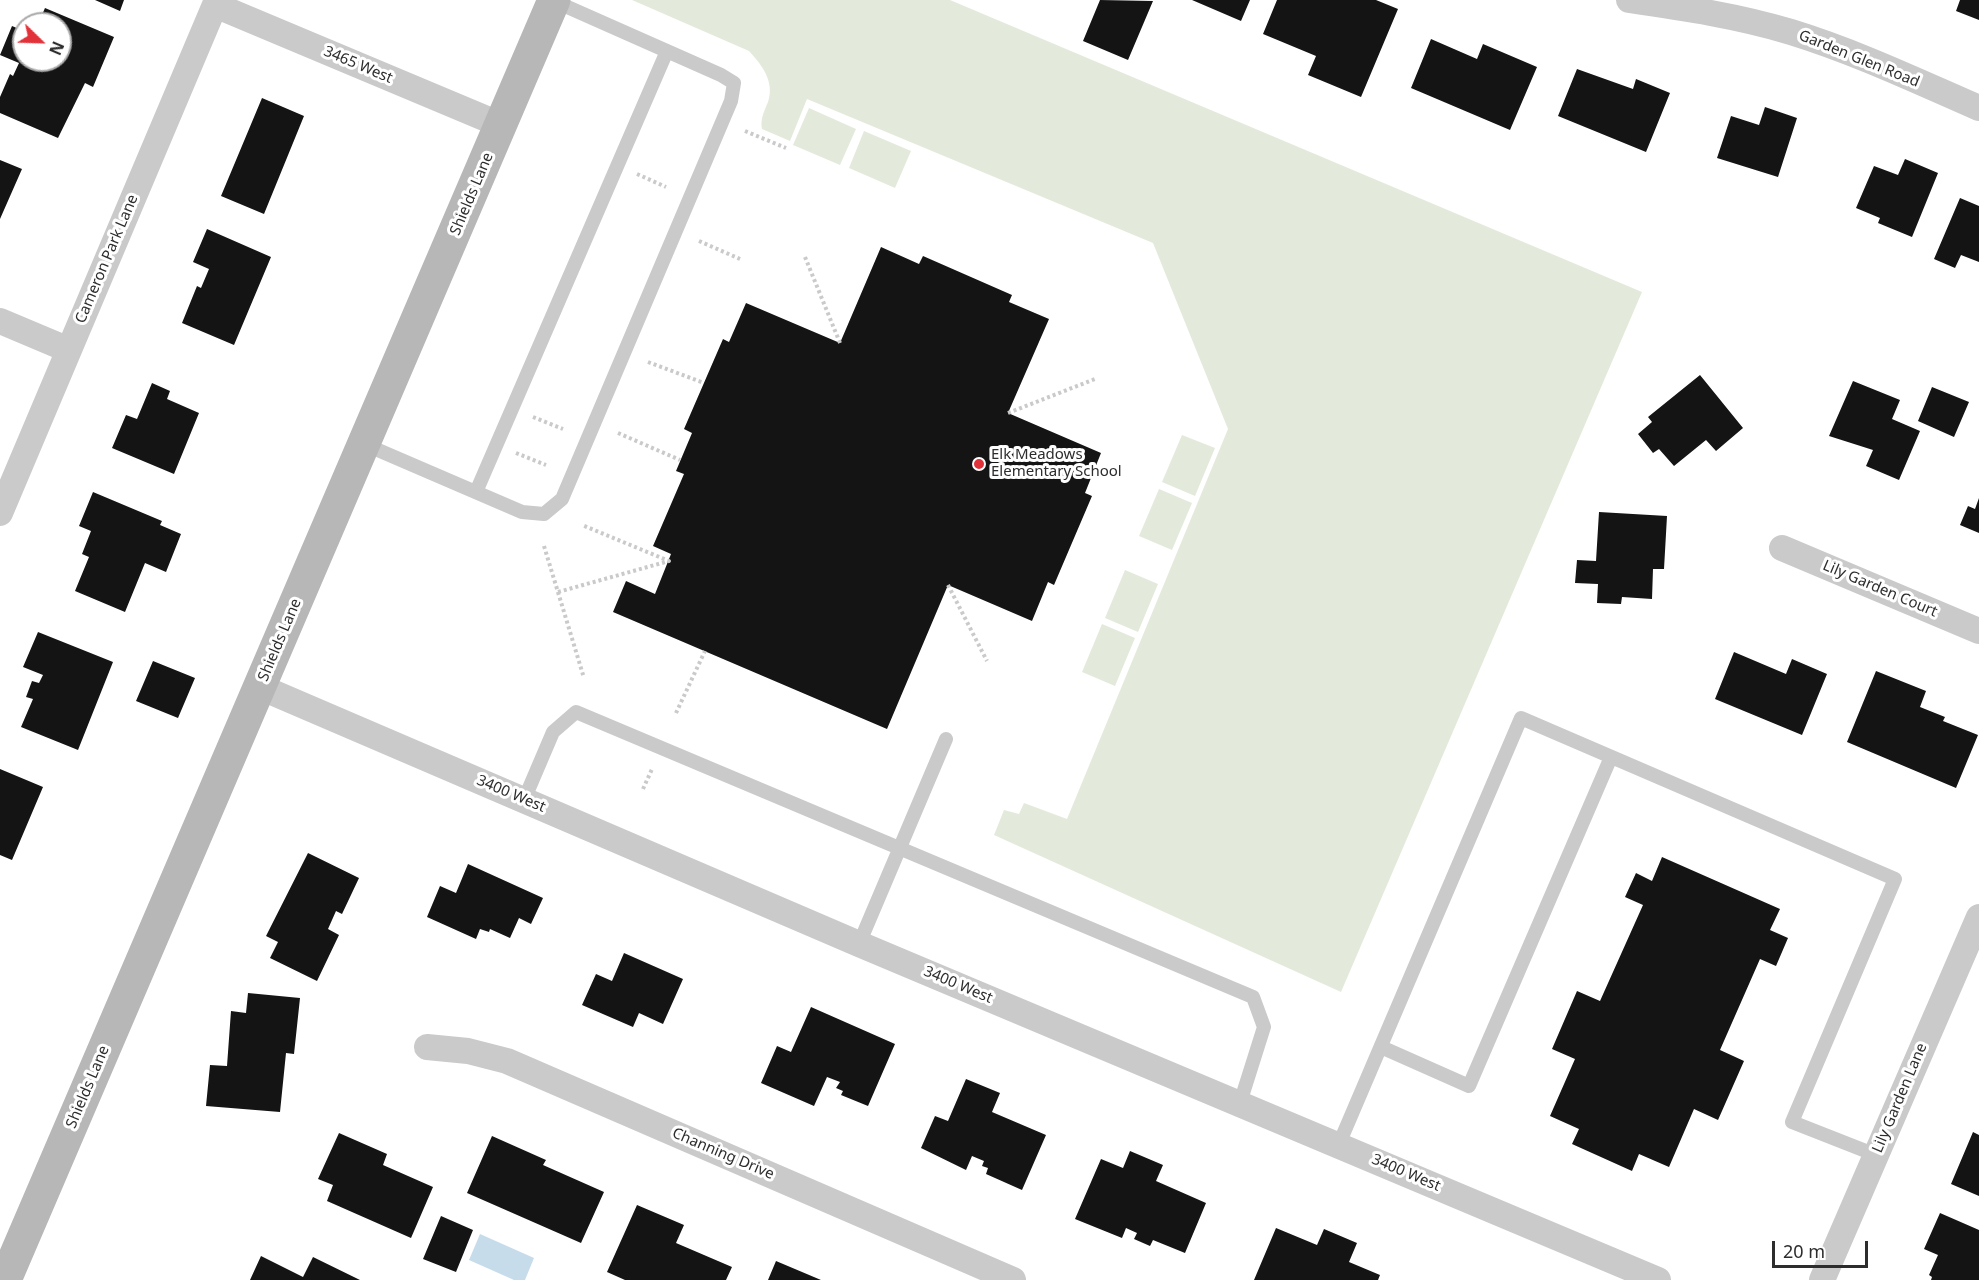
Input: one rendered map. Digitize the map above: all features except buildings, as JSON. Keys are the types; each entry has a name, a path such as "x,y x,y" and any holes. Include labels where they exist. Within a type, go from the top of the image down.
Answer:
{"main road":[{"name":"Shields Lane","path":"5,1280 554,1"}],"street":[{"name":"Garden Glen Road","path":"1629,0 1694,9 1790,32 1837,47 1979,108"},
{"name":"3465 West","path":"216,2 501,125"},
{"name":"Cameron Park Lane","path":"0,513 216,2"},
{"path":"0,321 69,350"},
{"name":"Lily Garden Court","path":"1782,548 1979,631"},
{"name":"3400 West","path":"260,687 859,944 1658,1280"},
{"name":"Lily Garden Lane","path":"1822,1280 1979,917"},
{"name":"Channing Drive","path":"427,1047 468,1051 507,1060 1013,1280"}],"lane":[{"path":"364,444 522,512 544,514 562,499 567,488 731,101 734,83 554,1"},
{"path":"476,492 667,51"},
{"path":"524,800 552,732 576,712 1253,997 1264,1027 1240,1103"},
{"path":"1339,1144 1521,718 1895,879 1792,1122 1876,1155"},
{"path":"859,944 946,740"},
{"path":"1381,1047 1469,1086 1611,757"}],"path":[{"path":"745,131 786,148"},
{"path":"618,165 666,187"},
{"path":"699,241 740,259"},
{"path":"805,257 840,343"},
{"path":"648,362 704,383"},
{"path":"1008,413 1095,379"},
{"path":"512,408 563,429"},
{"path":"618,433 680,460"},
{"path":"496,445 546,465"},
{"path":"558,592 669,561 582,525"},
{"path":"544,546 584,678"},
{"path":"948,585 987,661"},
{"path":"676,713 705,651"},
{"path":"643,789 654,766"}],"green space":[{"path":"632,0 950,0 1642,292 1341,992 994,835 1004,810 1019,814 1024,803 1067,819 1228,429 1153,243 807,99 790,141 762,129 762,119 770,88 763,68 749,51"},
{"path":"809,108 856,129 840,165 793,145"},
{"path":"864,131 911,151 895,188 849,168"},
{"path":"1182,435 1215,448 1195,496 1162,482"},
{"path":"1159,489 1192,503 1172,550 1139,536"},
{"path":"1125,570 1158,584 1138,632 1105,618"},
{"path":"1102,624 1135,638 1115,686 1082,672"}],"water":[{"path":"480,1234 534,1258 525,1280 514,1280 469,1260"}],"place":[{"name":"Elk Meadows Elementary School","path":"979,464"}]}
